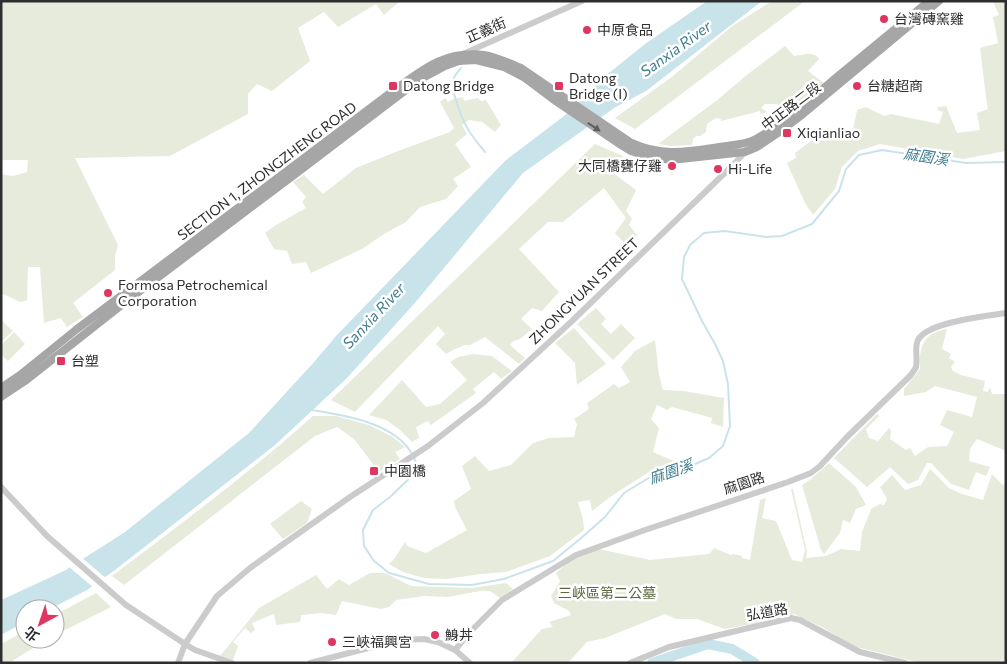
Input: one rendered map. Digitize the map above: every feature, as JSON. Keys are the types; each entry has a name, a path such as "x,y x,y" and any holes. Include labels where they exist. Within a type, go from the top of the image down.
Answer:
{"main road":[{"name":"中正路二段","path":"745,148 789,117 929,1"},
{"name":"中正路二段","path":"631,146 655,158 671,160 757,146 797,119 939,1"},
{"name":"SECTION 1, ZHONGZHENG ROAD","path":"1,388 389,94 429,66 445,58 476,60 504,67 561,100 618,144 631,146"},
{"name":"SECTION 1, ZHONGZHENG ROAD","path":"1,397 25,381 156,278 419,80 460,58"}],"street":[{"name":"正義街","path":"460,58 582,1"},
{"name":"ZHONGYUAN STREET","path":"185,644 218,596 250,568 350,497 428,446 484,403 571,322 733,165 745,148"},
{"name":"麻園路","path":"455,650 502,600 576,555 811,473 910,376 916,368 917,344 925,332 949,323 1006,313"},
{"path":"1,487 46,536 126,605 185,644 232,663"},
{"name":"弘道路","path":"630,663 669,646 791,618 800,620 860,652 905,663"},
{"path":"310,663 400,640 424,638 455,650 470,663"},
{"path":"178,663 185,644"}],"green space":[{"path":"1,1 400,1 384,15 376,4 338,27 324,12 298,28 310,61 272,91 257,84 248,94 248,114 170,156 75,158 118,245 115,256 115,270 73,303 83,317 67,327 61,318 44,323 40,267 28,267 27,300 20,302 1,293 1,174 13,176 27,172 28,160 1,160"},
{"path":"772,1 805,1 635,129 615,118 673,76 731,27"},
{"path":"993,1 1006,1 1006,151 963,159 880,144 858,151 842,167 835,189 813,215 805,203 787,163 796,158 795,153 828,128 839,136 853,130 857,110 866,107 884,116 891,114 939,124 943,112 937,110 938,107 946,106 957,133 980,130 977,113 988,109 980,48 998,43 993,17 999,15"},
{"path":"785,46 794,56 808,54 817,57 819,59 808,71 824,83 781,117 780,107 777,104 765,104 761,108 767,112 761,114 760,111 721,121 721,119 716,118 707,124 706,132 693,139 692,145 671,146 658,144 716,101"},
{"path":"463,97 464,101 478,98 481,101 486,100 501,125 495,132 482,122 469,120 462,125 467,134 455,144 471,167 453,179 458,186 446,199 420,207 406,222 362,249 311,273 306,262 292,264 287,251 274,249 265,233 306,208 302,202 306,197 293,182 304,175 323,194 356,168 450,132 454,128 440,102 445,98 448,102"},
{"path":"595,144 623,156 612,172 636,190 626,211 632,219 629,225 637,235 633,240 637,244 634,247 630,243 627,246 615,233 626,218 604,188 563,222 548,222 519,249 559,292 542,311 532,308 521,319 532,329 510,345 525,358 519,364 485,337 446,354 436,344 445,334 438,326 355,412 331,400"},
{"path":"596,308 606,319 601,324 611,334 621,324 635,338 613,360 577,324"},
{"path":"1,320 13,331 1,342"},
{"path":"574,328 606,364 577,385 575,363 555,343"},
{"path":"947,329 942,349 951,354 949,358 955,362 951,367 953,371 985,381 983,391 988,392 990,387 992,394 1006,394 1006,451 977,439 970,449 969,461 990,467 986,476 976,472 969,490 951,484 931,463 927,463 918,480 908,484 890,467 867,487 834,458 877,414 879,416 866,429 869,438 878,441 889,428 891,431 890,439 906,450 910,448 915,456 928,447 947,446 954,432 940,425 947,410 972,417 977,397 935,386 926,392 904,396 904,389 920,369 920,354 924,342 933,334"},
{"path":"14,332 25,344 8,361 1,355 1,345"},
{"path":"655,340 659,375 663,390 684,391 724,398 723,427 711,423 712,418 672,407 667,410 657,405 651,419 659,428 653,452 678,463 674,469 649,472 592,511 590,500 578,502 584,530 550,556 506,572 446,579 424,578 403,572 389,564 405,542 407,546 426,553 467,530 455,507 454,501 471,489 462,466 475,456 489,471 511,465 533,443 549,438 574,437 577,424 574,419 589,409 587,403 614,384 619,388 630,382 621,367 635,351"},
{"path":"473,354 492,356 512,371 501,379 494,372 473,389 476,393 431,425 428,421 416,427 419,438 412,442 399,429 386,420 369,415 402,380 426,407 440,404 467,380 450,362 458,357"},
{"path":"313,416 336,416 369,425 393,437 405,447 395,452 400,459 379,472 354,439 337,427 315,436 124,585 112,576 189,518"},
{"path":"829,463 856,487 866,505 856,509 850,523 843,520 840,533 824,554 821,550 802,485"},
{"name":"三峽區第二公墓","path":"930,469 949,488 983,500 992,474 1003,485 1006,483 1006,663 920,663 853,646 822,627 794,614 725,629 697,619 676,619 665,614 605,638 587,642 568,663 511,663 542,629 553,627 549,622 571,615 569,611 554,603 551,596 560,581 556,573 571,560 599,549 650,560 709,554 714,548 750,560 760,500 766,498 762,518 776,521 792,560 802,562 805,550 791,489 793,489 807,552 806,558 826,556 841,549 860,551 862,532 871,509 880,504 884,505 887,499 880,487 892,475 905,490 921,485"},
{"path":"301,501 312,509 307,523 283,539 270,524"},
{"path":"370,573 385,573 411,586 472,588 506,583 513,589 500,598 490,591 448,597 425,596 396,600 389,607 381,609 342,601 336,615 322,613 301,615 300,622 276,625 274,614 252,623 255,630 251,633 245,628 233,642 238,646 233,660 220,656 259,608 316,575 327,589 339,579 349,585"},
{"path":"96,593 111,607 65,630 65,610"},
{"path":"15,636 15,649 32,649 9,663 1,663 1,644"}],"water":[{"name":"Sanxia River","path":"707,1 762,1 646,91 614,108 523,173 414,304 346,379 275,445 87,590 65,601 65,599 15,599 15,627 1,635 1,600 64,571 125,532 249,433 336,336 506,160 564,116 604,77 645,44"}],"pier":[{"path":"81,557 107,579 94,588 68,566"}],"waterway":[{"path":"461,68 455,75 453,89 461,116 467,128 485,152"},
{"name":"麻園溪","path":"414,458 417,465 412,476 373,510 363,530 364,546 374,561 389,573 429,584 472,585 504,579 553,561 605,517 624,493 652,476 679,471 709,458 723,446 730,426 728,384 723,361 682,279 684,257 690,245 704,233 725,231 766,237 782,236 812,224 839,191 846,169 859,155 882,150 966,163 1006,162"},
{"name":"麻園溪","path":"312,410 368,422 394,435 404,443 412,454"},
{"path":"652,663 708,644 732,649 755,663"}],"place":[{"name":"台灣磚窯雞","path":"884,19"},
{"name":"中原食品","path":"587,30"},
{"name":"Datong Bridge","path":"393,86"},
{"name":"Datong Bridge (I)","path":"559,86"},
{"name":"台糖超商","path":"857,86"},
{"name":"Xiqianliao","path":"787,133"},
{"name":"大同橋甕仔雞","path":"672,166"},
{"name":"Hi-Life","path":"718,169"},
{"name":"Formosa Petrochemical Corporation","path":"108,293"},
{"name":"台塑","path":"61,361"},
{"name":"中園橋","path":"374,471"},
{"name":"鯓丼","path":"435,635"},
{"name":"三峽福興宮","path":"332,642"}]}
